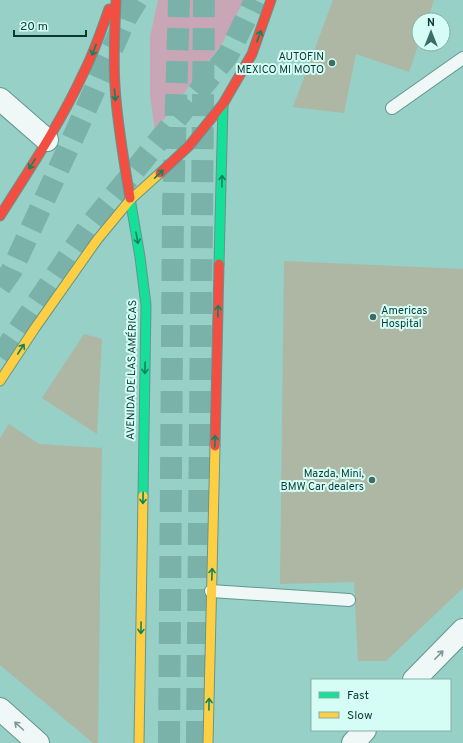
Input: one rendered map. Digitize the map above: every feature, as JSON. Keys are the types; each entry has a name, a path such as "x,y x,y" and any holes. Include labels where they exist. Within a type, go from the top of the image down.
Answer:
{"main road":[{"path":"0,216 47,140 79,84 94,50 112,0"},
{"name":"AVENIDA DE LAS AMÉRICAS","path":"116,0 114,83 130,200 143,274 146,305 139,743"},
{"path":"0,381 35,328 97,240 130,200 189,146 223,104 252,54 271,0"},
{"path":"208,743 223,104"}],"street":[{"path":"0,99 47,140"},
{"path":"415,679 463,630"},
{"path":"0,709 38,743"},
{"path":"353,743 364,731"}],"lane":[{"path":"392,108 463,58"},
{"path":"211,591 349,600"}],"shaded area":[{"path":"158,0 244,0 223,42 155,131 150,96 150,37"}],"building":[{"name":"AUTOFIN MEXICO MI MOTO","path":"333,0 434,0 430,12 411,12 411,52 416,52 409,72 356,54 344,113 293,107"},
{"name":"Mazda, Mini, BMW Car dealers","path":"284,261 463,269 463,588 386,661 358,661 354,582 280,584"},
{"path":"84,334 102,339 97,434 42,398"},
{"path":"9,424 39,444 102,448 98,743 93,743 0,665 0,438"}],"tunnel":[{"path":"125,20 132,0"},
{"path":"0,287 12,270 125,20 137,0"},
{"path":"169,743 173,210 179,0"},
{"path":"197,743 204,0"},
{"path":"0,357 88,228 228,55 255,0"}],"traffic: fast":[{"path":"219,264 223,104"},
{"path":"130,198 146,305 143,496"}],"traffic: slow":[{"path":"0,381 35,328 97,240 130,200 160,173"},
{"path":"208,743 215,446"},
{"path":"139,743 143,496"}],"traffic: jam":[{"path":"116,0 114,75 121,142 130,198"},
{"path":"160,173 189,146 223,104 252,54 271,0"},
{"path":"0,216 44,146 74,93 91,58 109,9"},
{"path":"215,446 219,264"}],"place":[{"name":"AUTOFIN MEXICO MI MOTO","path":"332,63"},
{"name":"Americas Hospital","path":"373,317"},
{"name":"Mazda, Mini, BMW Car dealers","path":"372,480"}]}
